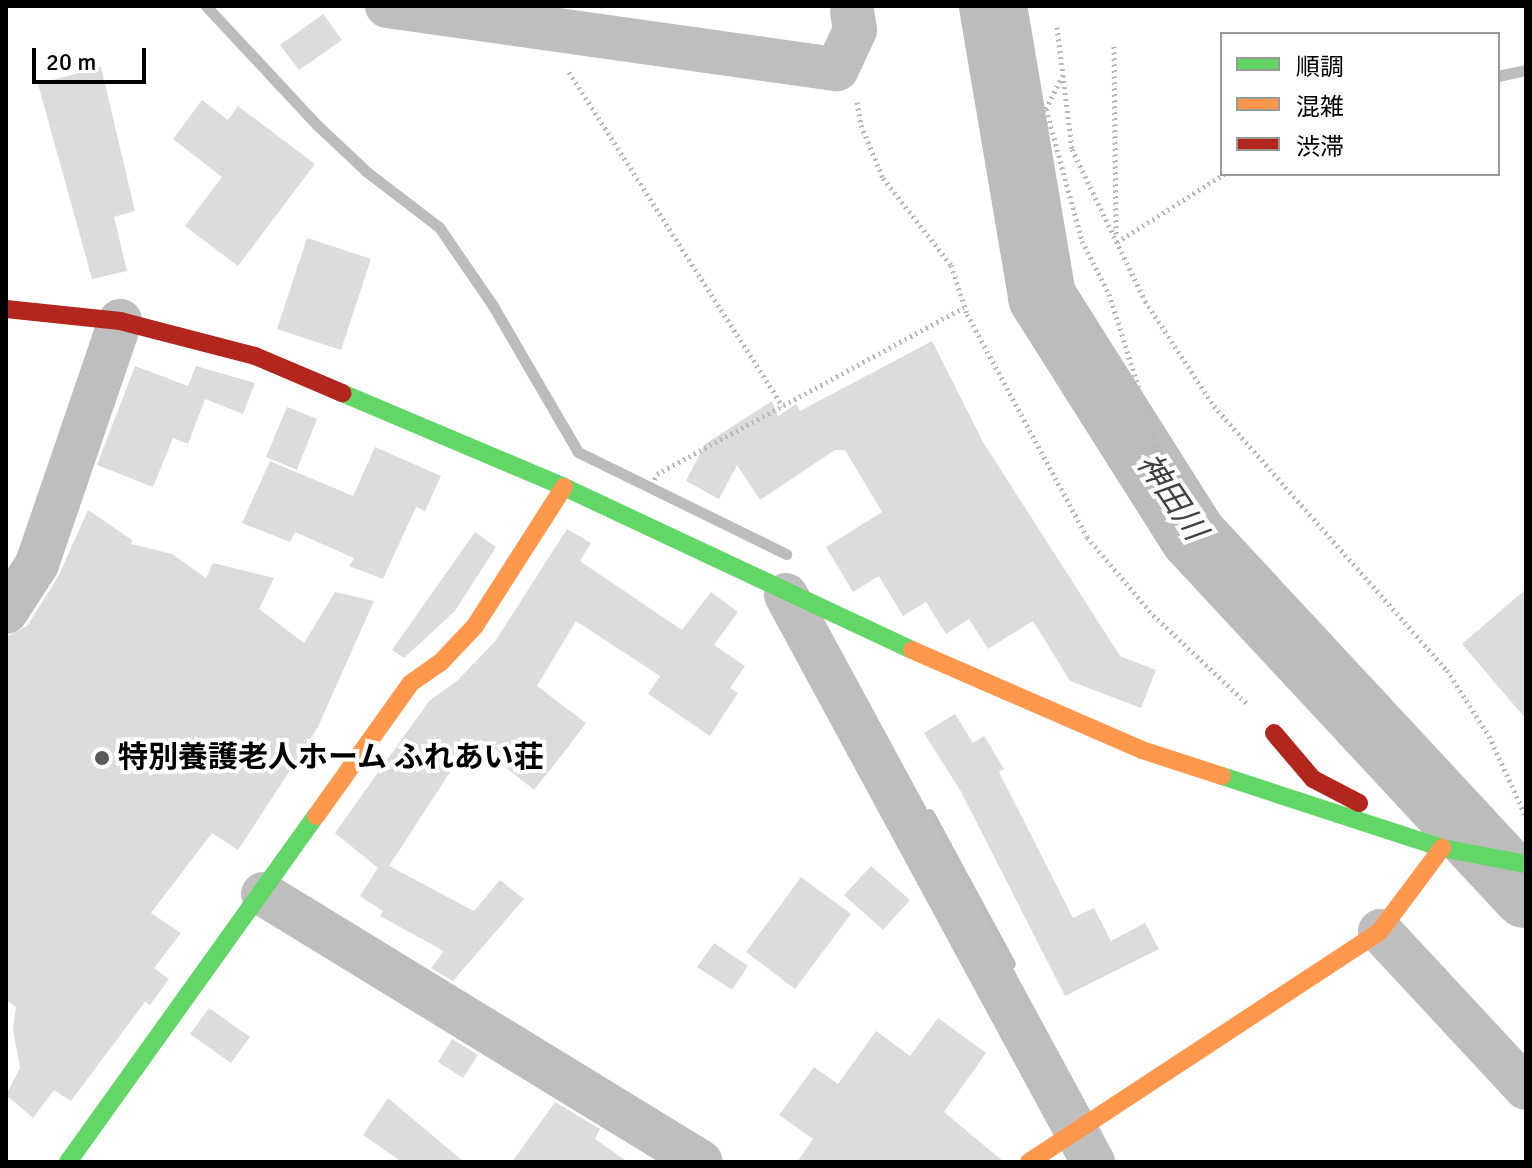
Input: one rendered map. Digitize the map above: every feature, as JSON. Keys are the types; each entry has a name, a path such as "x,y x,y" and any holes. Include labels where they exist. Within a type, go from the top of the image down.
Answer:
{"street":[{"path":"387,6 837,69 855,30 852,12"},
{"path":"6,309 120,321 255,356 564,487 786,595 1142,750 1442,848 1526,864"},
{"path":"6,612 37,564 120,321"},
{"path":"68,1162 263,894 411,683 440,663 475,626 564,487"},
{"path":"786,595 1084,1148"},
{"path":"1274,733 1313,779 1442,848"},
{"path":"1029,1162 1035,1153 1084,1148 1380,931 1442,848"},
{"path":"263,894 701,1162"},
{"path":"1380,931 1526,1088"}],"path":[{"path":"540,27 783,406"},
{"path":"1057,27 1072,149 1145,301 1214,406 1447,670 1489,736 1526,817"},
{"path":"1114,46 1117,242"},
{"path":"1063,75 1046,109 1082,241 1109,294 1157,445 1192,502"},
{"path":"856,97 861,125 883,178 951,265 964,307 1087,537 1153,615 1274,733"},
{"path":"1117,242 1221,176"},
{"path":"634,521 657,474 964,307"}],"building":[{"path":"323,14 342,40 299,70 280,45"},
{"path":"101,67 135,211 114,217 127,271 92,279 38,84"},
{"path":"202,100 228,120 238,106 315,164 238,266 185,226 222,177 173,139"},
{"path":"307,238 371,259 341,350 277,329"},
{"path":"932,341 983,442 1120,656 1156,670 1141,708 1070,681 1033,621 988,649 969,619 946,634 926,602 903,616 879,576 853,592 826,547 882,512 845,450 835,450 760,500 737,465 719,499 686,481 705,444 772,401 778,416 796,404 800,411"},
{"path":"135,366 188,386 196,366 255,383 243,414 205,399 188,444 173,438 153,487 97,465"},
{"path":"287,407 317,419 297,470 266,457"},
{"path":"375,447 441,476 425,511 416,507 383,579 349,566 354,558 295,532 290,542 242,523 270,461 353,496"},
{"name":"特別養護老人ホーム ふれあい荘","path":"88,510 132,540 131,544 172,554 206,578 213,563 274,578 259,609 304,643 335,592 374,601 317,729 238,850 212,833 151,913 181,933 154,968 169,979 150,1005 145,1002 71,1101 54,1090 33,1118 6,1095 20,1068 13,1029 16,1007 6,1000 6,637 27,626 58,577"},
{"path":"567,529 591,543 580,561 682,630 711,592 738,612 714,645 745,666 730,688 738,693 710,736 648,694 660,676 576,621 537,686 586,723 565,751 534,790 471,740 389,866 474,911 500,880 524,899 453,981 431,968 444,951 380,916 383,911 360,896 378,868 335,833 429,701 458,680 496,640"},
{"path":"475,532 496,547 455,611 404,658 392,650"},
{"path":"1526,589 1526,719 1462,644"},
{"path":"955,714 973,743 984,736 1004,769 999,772 1073,918 1094,908 1111,941 1145,923 1159,949 1065,996 960,790 924,733"},
{"path":"871,866 910,900 883,930 844,895"},
{"path":"801,877 851,914 795,989 746,952"},
{"path":"714,943 748,966 732,990 697,967"},
{"path":"209,1008 250,1037 231,1063 190,1034"},
{"path":"938,1018 986,1053 944,1112 1004,1162 797,1162 813,1139 779,1115 814,1067 838,1084 876,1031 910,1056"},
{"path":"452,1039 478,1055 463,1078 438,1062"},
{"path":"388,1098 464,1162 402,1162 363,1135"},
{"path":"555,1102 600,1129 595,1139 628,1162 512,1162"}],"waterway":[{"path":"206,6 317,125 367,172 439,227 493,306 578,452 786,554"},
{"name":"神田川","path":"993,6 1042,297 1193,536 1526,894"},
{"path":"1500,76 1526,70"},
{"path":"929,814 1010,964"}],"traffic: fast":[{"path":"342,393 564,487 912,650"},
{"path":"1222,776 1442,848 1526,864"},
{"path":"68,1162 316,816"}],"traffic: slow":[{"path":"316,816 411,683 440,663 475,626 564,487"},
{"path":"912,650 1142,750 1222,776"},
{"path":"1029,1162 1380,931 1442,848"}],"traffic: jam":[{"path":"6,309 120,321 255,356 342,393"},
{"path":"1274,733 1313,779 1359,803"}],"place":[{"name":"特別養護老人ホーム ふれあい荘","path":"102,758"}]}
